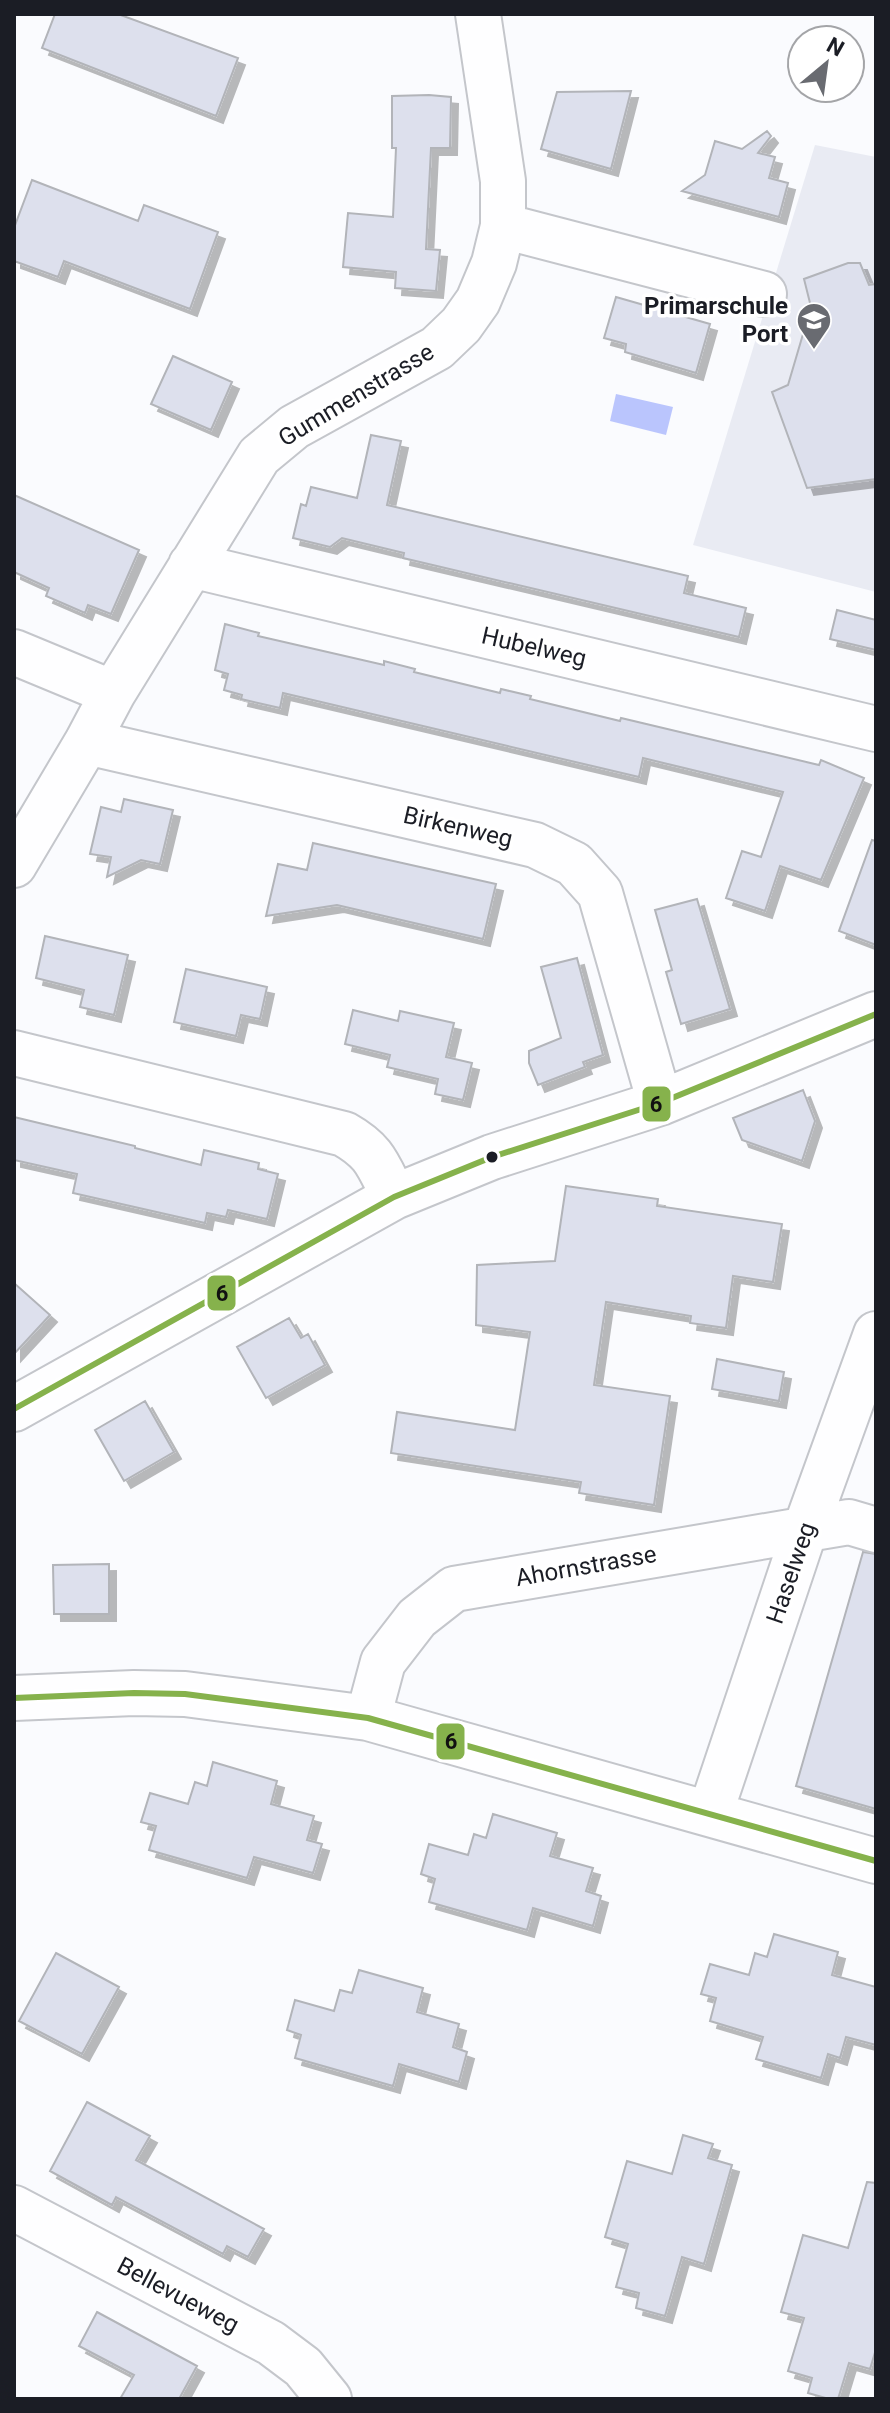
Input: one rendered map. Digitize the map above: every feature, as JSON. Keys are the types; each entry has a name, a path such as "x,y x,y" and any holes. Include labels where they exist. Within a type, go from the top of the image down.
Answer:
{"street":[{"name":"Gummenstrasse","path":"14,865 113,693 259,456 294,427 437,348 461,325 478,301 494,263 503,226 503,181 478,14"},
{"path":"503,226 764,294"},
{"name":"Hubelweg","path":"191,565 876,729"},
{"path":"14,652 113,693"},
{"name":"Birkenweg","path":"87,742 535,845 574,864 600,893 660,1103"},
{"path":"14,1409 394,1197 492,1157 660,1103 876,1014"},
{"path":"14,1053 344,1134 365,1145 374,1155 394,1197"},
{"name":"Haselweg","path":"710,1814 805,1530 876,1334"},
{"name":"Ahornstrasse","path":"368,1718 383,1662 417,1618 454,1589 849,1522 876,1530"},
{"path":"14,1698 185,1694 368,1718 876,1861"},
{"name":"Bellevueweg","path":"14,2208 271,2343 303,2367 329,2399"}],"shaded area":[{"name":"Primarschule Port","path":"815,145 876,157 876,592 693,545"}],"water":[{"path":"616,394 673,407 666,435 610,421"}],"building":[{"path":"55,14 118,14 238,58 216,116 42,48"},
{"path":"631,91 611,169 541,149 557,92"},
{"path":"392,96 451,97 450,148 431,148 426,249 440,250 436,291 395,288 396,272 343,267 348,213 393,217 396,148 392,148"},
{"path":"767,131 771,136 758,153 775,157 769,178 788,183 779,217 682,191 705,175 715,141 742,149"},
{"path":"32,180 138,221 144,205 218,232 190,309 64,261 58,277 14,261 14,228"},
{"path":"848,263 860,263 869,285 876,284 876,479 807,488 772,392 788,385 811,307 804,279"},
{"path":"616,297 710,324 696,373 625,352 626,344 604,338"},
{"path":"173,356 232,382 211,430 151,404"},
{"path":"371,435 401,441 387,505 688,576 684,593 746,608 739,637 403,558 404,553 342,538 330,547 293,538 301,504 306,506 311,487 357,498"},
{"path":"14,495 139,550 111,614 88,605 85,613 46,596 49,588 14,572"},
{"path":"837,610 876,620 876,650 830,639"},
{"path":"225,624 259,633 258,636 384,665 384,661 415,669 414,672 500,693 501,689 531,696 530,699 620,721 621,718 819,765 821,760 864,778 821,880 780,866 765,911 726,898 742,851 761,857 783,792 643,758 639,777 283,693 280,708 241,699 242,695 224,690 228,674 215,670"},
{"path":"124,799 173,810 160,864 141,860 107,877 111,857 90,854 101,807 121,812"},
{"path":"872,840 876,841 876,945 839,931"},
{"path":"313,843 496,884 483,939 337,905 266,916 278,864 307,870"},
{"path":"697,899 730,1009 681,1024 666,972 672,970 655,910"},
{"path":"45,936 128,955 114,1015 80,1007 84,990 36,978"},
{"path":"577,958 603,1055 583,1062 585,1067 538,1085 529,1063 529,1051 561,1038 541,967"},
{"path":"186,969 267,987 260,1019 241,1015 236,1036 174,1022"},
{"path":"353,1010 398,1021 400,1011 454,1023 446,1057 472,1063 463,1100 435,1094 438,1079 387,1067 390,1055 345,1044"},
{"path":"803,1090 815,1121 802,1161 742,1140 733,1118"},
{"path":"14,1117 201,1165 204,1150 259,1163 258,1169 278,1174 267,1219 228,1210 226,1217 207,1213 205,1223 73,1193 77,1174 14,1160"},
{"path":"566,1186 658,1199 657,1206 782,1224 773,1282 733,1276 726,1328 690,1323 691,1316 606,1302 594,1385 670,1396 654,1505 579,1493 581,1482 391,1453 397,1412 515,1430 530,1332 476,1325 477,1265 555,1261"},
{"path":"14,1283 50,1315 14,1354"},
{"path":"289,1318 301,1338 308,1334 325,1365 266,1398 237,1347"},
{"path":"717,1359 784,1372 779,1401 712,1389"},
{"path":"145,1401 174,1452 124,1481 95,1430"},
{"path":"863,1552 876,1554 876,1809 796,1786"},
{"path":"109,1564 109,1614 54,1614 53,1565"},
{"path":"213,1762 277,1781 271,1804 314,1816 307,1840 322,1844 313,1873 254,1857 247,1878 149,1850 156,1826 141,1822 150,1793 188,1804 195,1782 207,1786"},
{"path":"493,1814 557,1833 550,1856 593,1868 586,1891 601,1896 593,1926 533,1908 527,1930 429,1902 435,1879 421,1874 429,1844 468,1855 474,1834 486,1838"},
{"path":"774,1934 838,1952 832,1975 876,1987 876,2045 846,2037 840,2058 828,2054 821,2078 756,2059 763,2037 710,2021 716,1998 701,1994 710,1964 749,1975 755,1953 767,1957"},
{"path":"56,1953 119,1987 82,2054 19,2021"},
{"path":"359,1970 423,1988 417,2012 459,2024 453,2047 467,2052 459,2082 399,2064 393,2086 295,2058 301,2035 287,2030 295,2000 334,2011 340,1990 352,1993"},
{"path":"87,2102 150,2136 136,2160 264,2229 248,2257 227,2246 223,2254 116,2197 112,2205 50,2171"},
{"path":"683,2135 713,2144 708,2158 732,2165 704,2264 682,2257 665,2316 636,2308 639,2293 616,2287 628,2244 605,2237 627,2161 672,2174"},
{"path":"867,2182 876,2183 876,2349 870,2369 849,2363 838,2399 829,2399 808,2393 812,2378 788,2371 804,2318 781,2312 803,2235 848,2248"},
{"path":"97,2312 197,2366 179,2399 120,2399 134,2375 79,2346"}],"transit line":[{"name":"6","path":"14,1409 394,1197 492,1157 660,1103 876,1014"},
{"name":"6","path":"14,1698 185,1694 368,1718 876,1861"}],"place":[{"name":"Primarschule Port","path":"814,351"}]}
